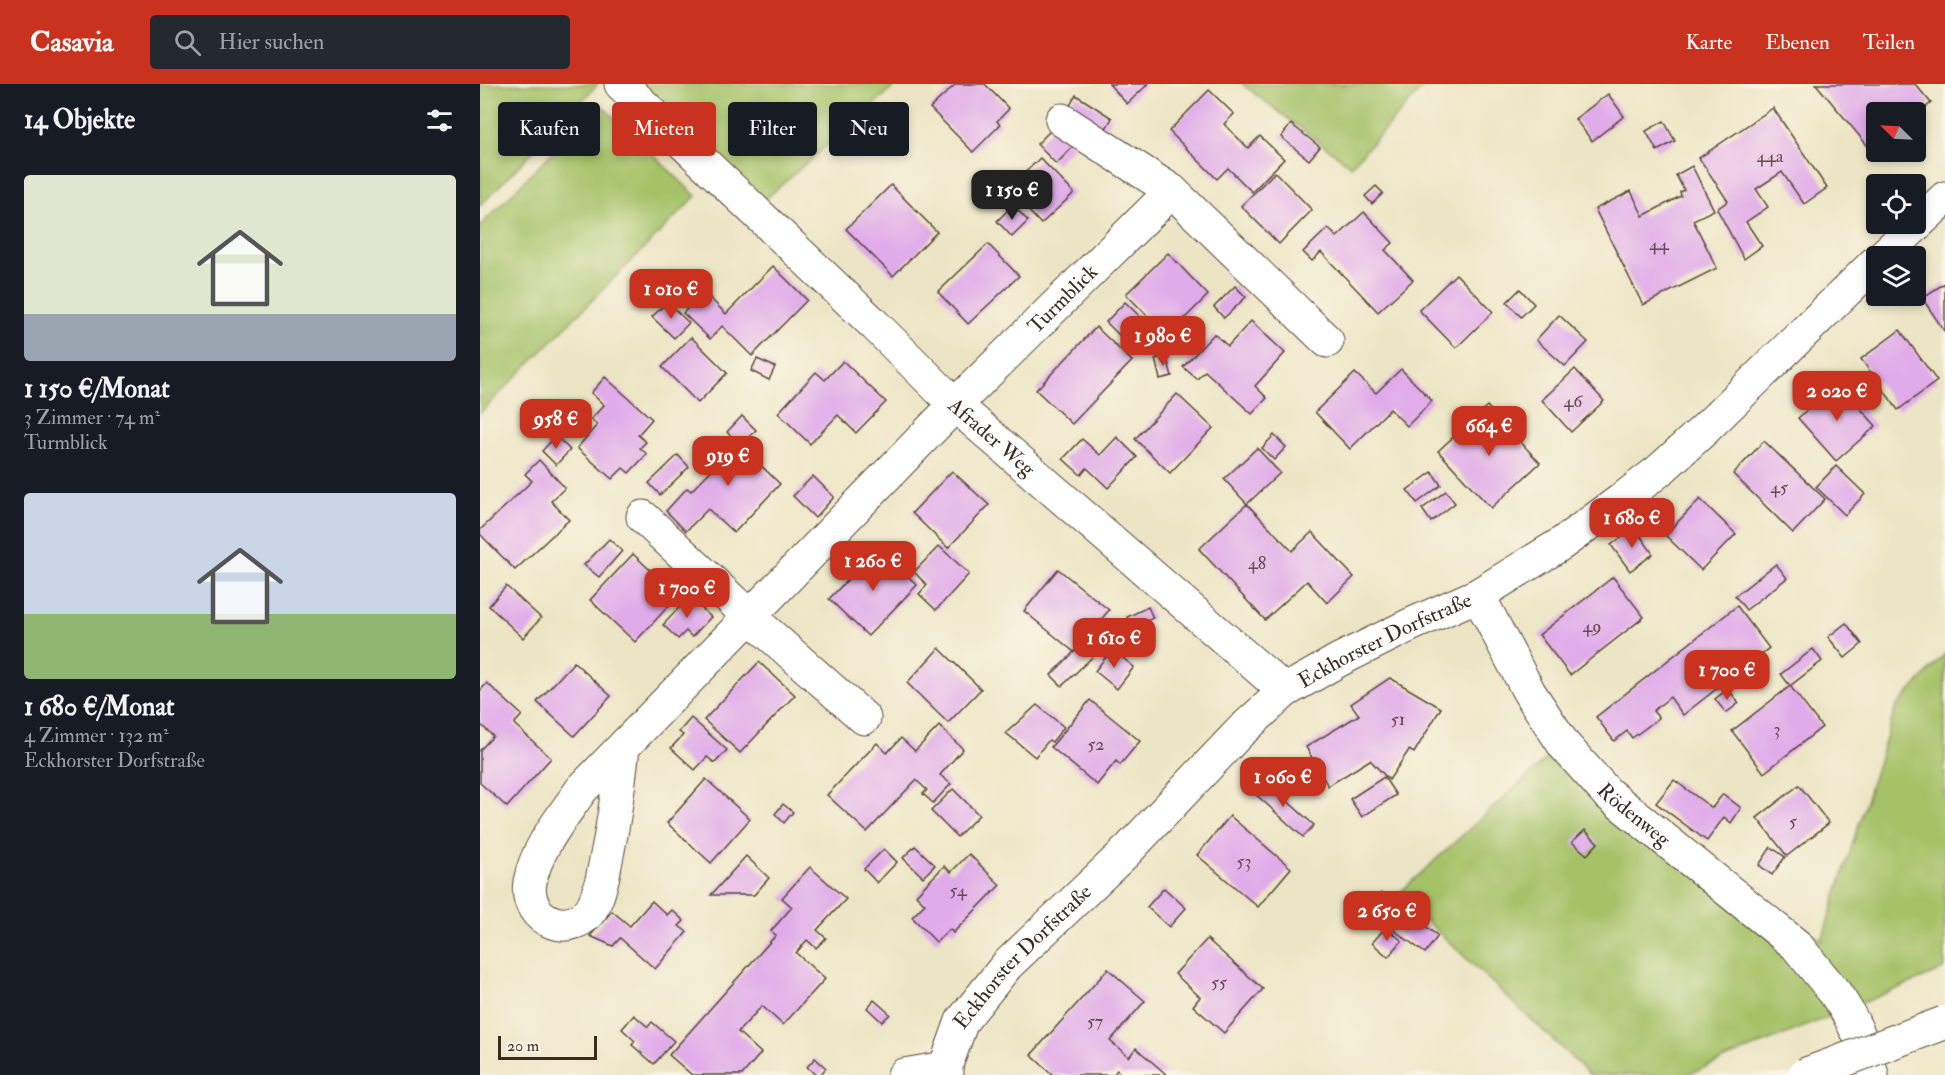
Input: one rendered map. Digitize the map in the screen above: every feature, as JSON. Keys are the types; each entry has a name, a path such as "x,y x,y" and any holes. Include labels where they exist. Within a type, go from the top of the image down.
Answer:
{"street":[{"name":"Afrader Weg","path":"621,84 955,405 1285,691"},
{"path":"1062,120 1172,191 1327,341"},
{"name":"Turmblick","path":"623,747 616,810 601,886 593,906 579,922 559,925 540,915 532,906 530,883 543,847 581,790 955,405 1172,191"},
{"path":"1894,246 1945,198"},
{"name":"Eckhorster Dorfstraße","path":"946,1071 962,1022 1008,965 1128,850 1240,732 1285,691 1339,660 1478,595 1561,544 1661,470 1866,272"},
{"path":"643,517 750,617 864,718"},
{"name":"Rödenweg","path":"1478,595 1529,692 1563,745 1607,793 1796,945 1848,1010 1866,1051 1872,1075"},
{"path":"1804,1075 1945,1023"},
{"path":"904,1075 946,1071"}],"green space":[{"path":"480,84 598,84 581,102 498,102 498,156 528,156 480,206"},
{"path":"616,84 897,84 876,102 829,102 829,144 817,154 817,102 728,102 728,156 815,156 761,203 704,156 716,156 716,102 638,102"},
{"path":"1242,84 1426,84 1351,166"},
{"path":"600,104 612,116 612,156 654,156 696,196 480,413 480,226 549,156 600,156"},
{"path":"1945,654 1945,968 1933,974 1686,1075 1590,1075 1398,894 1553,753 1674,856 1822,940 1896,707"}],"building":[{"path":"956,84 985,84 1009,109 997,121 1000,125 973,152 930,108"},
{"path":"1109,84 1148,84 1127,104"},
{"path":"1816,84 1915,84 1931,103 1926,107 1926,102 1866,102 1866,144"},
{"path":"1209,90 1234,114 1224,124 1248,148 1260,136 1284,159 1252,192 1228,168 1217,179 1169,131"},
{"path":"1608,94 1624,116 1592,141 1575,119"},
{"path":"1076,95 1112,118 1104,132 1068,109"},
{"path":"1773,108 1827,188 1804,204 1782,172 1756,189 1768,207 1746,222 1762,246 1744,259 1717,209 1728,201 1699,158"},
{"path":"1664,121 1675,141 1657,151 1646,131"},
{"path":"1291,124 1320,147 1309,160 1281,137"},
{"path":"1055,126 1074,146 1056,164 1037,144"},
{"path":"1040,158 1074,193 1041,224 1008,189"},
{"path":"1692,166 1714,210 1693,220 1717,268 1643,305 1595,209 1631,191 1643,216 1681,196 1680,192 1684,190 1676,175"},
{"path":"1275,172 1312,210 1279,244 1241,206"},
{"path":"891,185 937,232 893,276 846,229"},
{"path":"1376,186 1383,193 1372,204 1365,196"},
{"path":"1013,205 1028,221 1012,237 997,221"},
{"path":"1364,212 1393,243 1385,250 1413,280 1378,312 1321,252 1312,261 1303,252 1328,228 1337,237"},
{"path":"988,244 1019,276 968,324 938,292"},
{"path":"1168,253 1208,295 1167,336 1126,294"},
{"path":"773,266 807,300 752,356 722,326 710,339 683,313 704,292 726,314"},
{"path":"1456,274 1493,312 1456,348 1419,310"},
{"path":"1945,283 1945,332 1926,304 1926,295"},
{"path":"1235,286 1246,297 1224,318 1214,307"},
{"path":"1520,289 1534,304 1521,317 1507,302"},
{"path":"667,302 689,323 674,338 652,317"},
{"path":"1125,302 1157,333 1137,353 1106,322"},
{"path":"1559,315 1588,342 1565,366 1536,340"},
{"path":"1251,321 1285,353 1255,386 1267,398 1252,414 1205,371 1197,379 1183,367 1214,334 1228,346"},
{"path":"1096,327 1132,361 1072,424 1036,390"},
{"path":"1900,330 1937,381 1898,410 1861,359"},
{"path":"691,337 727,373 698,403 662,367"},
{"path":"1166,355 1172,376 1160,379 1155,359"},
{"path":"757,359 775,367 769,380 751,371"},
{"path":"843,361 886,402 856,433 838,415 810,444 778,413 816,372 825,380"},
{"path":"1401,369 1432,401 1407,426 1390,409 1350,449 1315,412 1355,373 1376,393"},
{"path":"1575,369 1604,401 1571,432 1542,400"},
{"path":"605,377 652,419 638,435 646,442 640,448 647,454 629,473 623,468 612,479 577,448 597,425 591,419 604,405 591,393"},
{"path":"1838,383 1876,426 1836,461 1798,418"},
{"path":"1177,394 1213,428 1170,473 1135,439"},
{"path":"1487,406 1540,463 1491,508 1438,451"},
{"path":"742,416 756,430 740,445 780,484 734,533 708,509 686,531 666,511 687,488 691,491 738,443 727,432"},
{"path":"1274,435 1286,447 1274,460 1262,448"},
{"path":"556,436 570,450 556,465 542,451"},
{"path":"1117,437 1137,457 1108,488 1087,468 1081,475 1063,459 1082,439 1100,455"},
{"path":"1764,441 1825,499 1793,533 1733,474"},
{"path":"1257,448 1280,473 1247,504 1224,479"},
{"path":"678,455 689,467 660,495 649,483"},
{"path":"539,460 565,488 551,501 569,520 515,570 480,534 480,530 532,481 525,474"},
{"path":"1836,466 1865,494 1845,515 1816,487"},
{"path":"952,471 989,505 948,548 912,513"},
{"path":"1432,472 1441,485 1417,503 1407,490"},
{"path":"813,476 834,497 815,518 793,496"},
{"path":"1446,491 1455,503 1431,522 1422,509"},
{"path":"1700,499 1736,534 1701,570 1665,535"},
{"path":"1247,504 1292,551 1312,532 1354,577 1327,603 1307,581 1265,620 1199,549"},
{"path":"1635,528 1653,554 1630,571 1611,545"},
{"path":"609,539 622,551 599,577 584,565"},
{"path":"939,546 969,574 936,610 919,594 927,585 914,572"},
{"path":"878,548 917,585 868,636 829,599"},
{"path":"633,554 662,581 666,576 677,587 673,591 678,596 635,642 590,600"},
{"path":"1776,564 1787,578 1746,610 1735,596"},
{"path":"1058,569 1109,610 1074,652 1024,611"},
{"path":"1613,577 1644,617 1570,675 1539,635"},
{"path":"506,586 541,618 523,638 489,606"},
{"path":"689,597 711,617 692,637 686,631 678,639 663,625"},
{"path":"1737,606 1769,648 1683,715 1670,697 1653,711 1659,718 1632,738 1627,731 1614,741 1596,717"},
{"path":"1148,607 1153,618 1132,628 1127,617"},
{"path":"1846,623 1862,644 1845,658 1828,637"},
{"path":"1095,633 1106,644 1062,686 1051,675"},
{"path":"939,648 981,689 948,723 907,683"},
{"path":"1112,649 1134,667 1117,689 1095,671"},
{"path":"1813,649 1822,661 1790,686 1781,674"},
{"path":"574,662 611,696 574,736 537,702"},
{"path":"759,662 795,695 740,753 704,720"},
{"path":"1390,678 1441,708 1414,753 1409,750 1389,780 1370,760 1328,786 1306,747 1359,715 1351,704"},
{"path":"487,683 522,715 514,724 551,758 507,807 480,783 480,750 493,736 480,724 480,691"},
{"path":"1790,686 1822,727 1764,773 1732,731"},
{"path":"1728,689 1739,703 1726,713 1715,699"},
{"path":"1090,700 1140,741 1120,765 1116,761 1097,785 1051,747"},
{"path":"1037,705 1064,727 1035,757 1006,733"},
{"path":"691,718 727,750 715,763 707,757 695,770 671,748 683,735 679,732"},
{"path":"939,726 963,749 940,775 951,784 933,803 923,794 927,790 916,780 867,832 827,795 877,743 887,753 901,738 915,751"},
{"path":"1384,777 1396,795 1362,817 1350,799"},
{"path":"706,779 750,819 711,863 667,823"},
{"path":"1263,779 1314,825 1303,837 1252,791"},
{"path":"1674,780 1712,808 1723,794 1741,808 1731,823 1724,817 1707,841 1656,803"},
{"path":"1799,785 1829,823 1787,856 1757,818"},
{"path":"953,789 979,815 957,837 931,811"},
{"path":"783,804 793,812 784,823 775,814"},
{"path":"1230,816 1291,868 1258,907 1197,855"},
{"path":"1585,830 1598,843 1587,855 1572,842"},
{"path":"915,846 935,865 923,877 903,858"},
{"path":"1771,847 1785,857 1772,875 1759,865"},
{"path":"884,849 897,862 877,883 864,869"},
{"path":"969,854 1000,885 953,933 950,929 936,942 912,917 925,904 916,895 944,866 951,872"},
{"path":"746,856 769,878 754,895 711,895"},
{"path":"810,867 846,899 817,930 826,938 816,948 807,940 796,953 825,979 783,1025 762,1006 738,1032 761,1053 742,1075 692,1075 669,1055 776,935 771,931 792,907 782,898"},
{"path":"1164,888 1186,908 1169,927 1147,907"},
{"path":"1381,893 1438,936 1425,953 1368,911"},
{"path":"652,901 667,915 672,910 684,921 679,926 687,932 655,969 620,938 613,946 590,936 612,911 630,926"},
{"path":"1386,927 1402,941 1388,957 1372,943"},
{"path":"1207,939 1263,989 1224,1033 1193,1006 1200,997 1175,974"},
{"path":"1108,969 1145,1001 1110,1041 1129,1057 1136,1048 1167,1075 1122,1075 1117,1070 1113,1075 1053,1075 1031,1055"},
{"path":"874,1000 890,1014 882,1022 867,1008"},
{"path":"634,1015 648,1027 652,1022 674,1041 654,1064 632,1045 635,1041 622,1029"},
{"path":"815,1058 826,1068 820,1075 816,1075 807,1067"}]}
